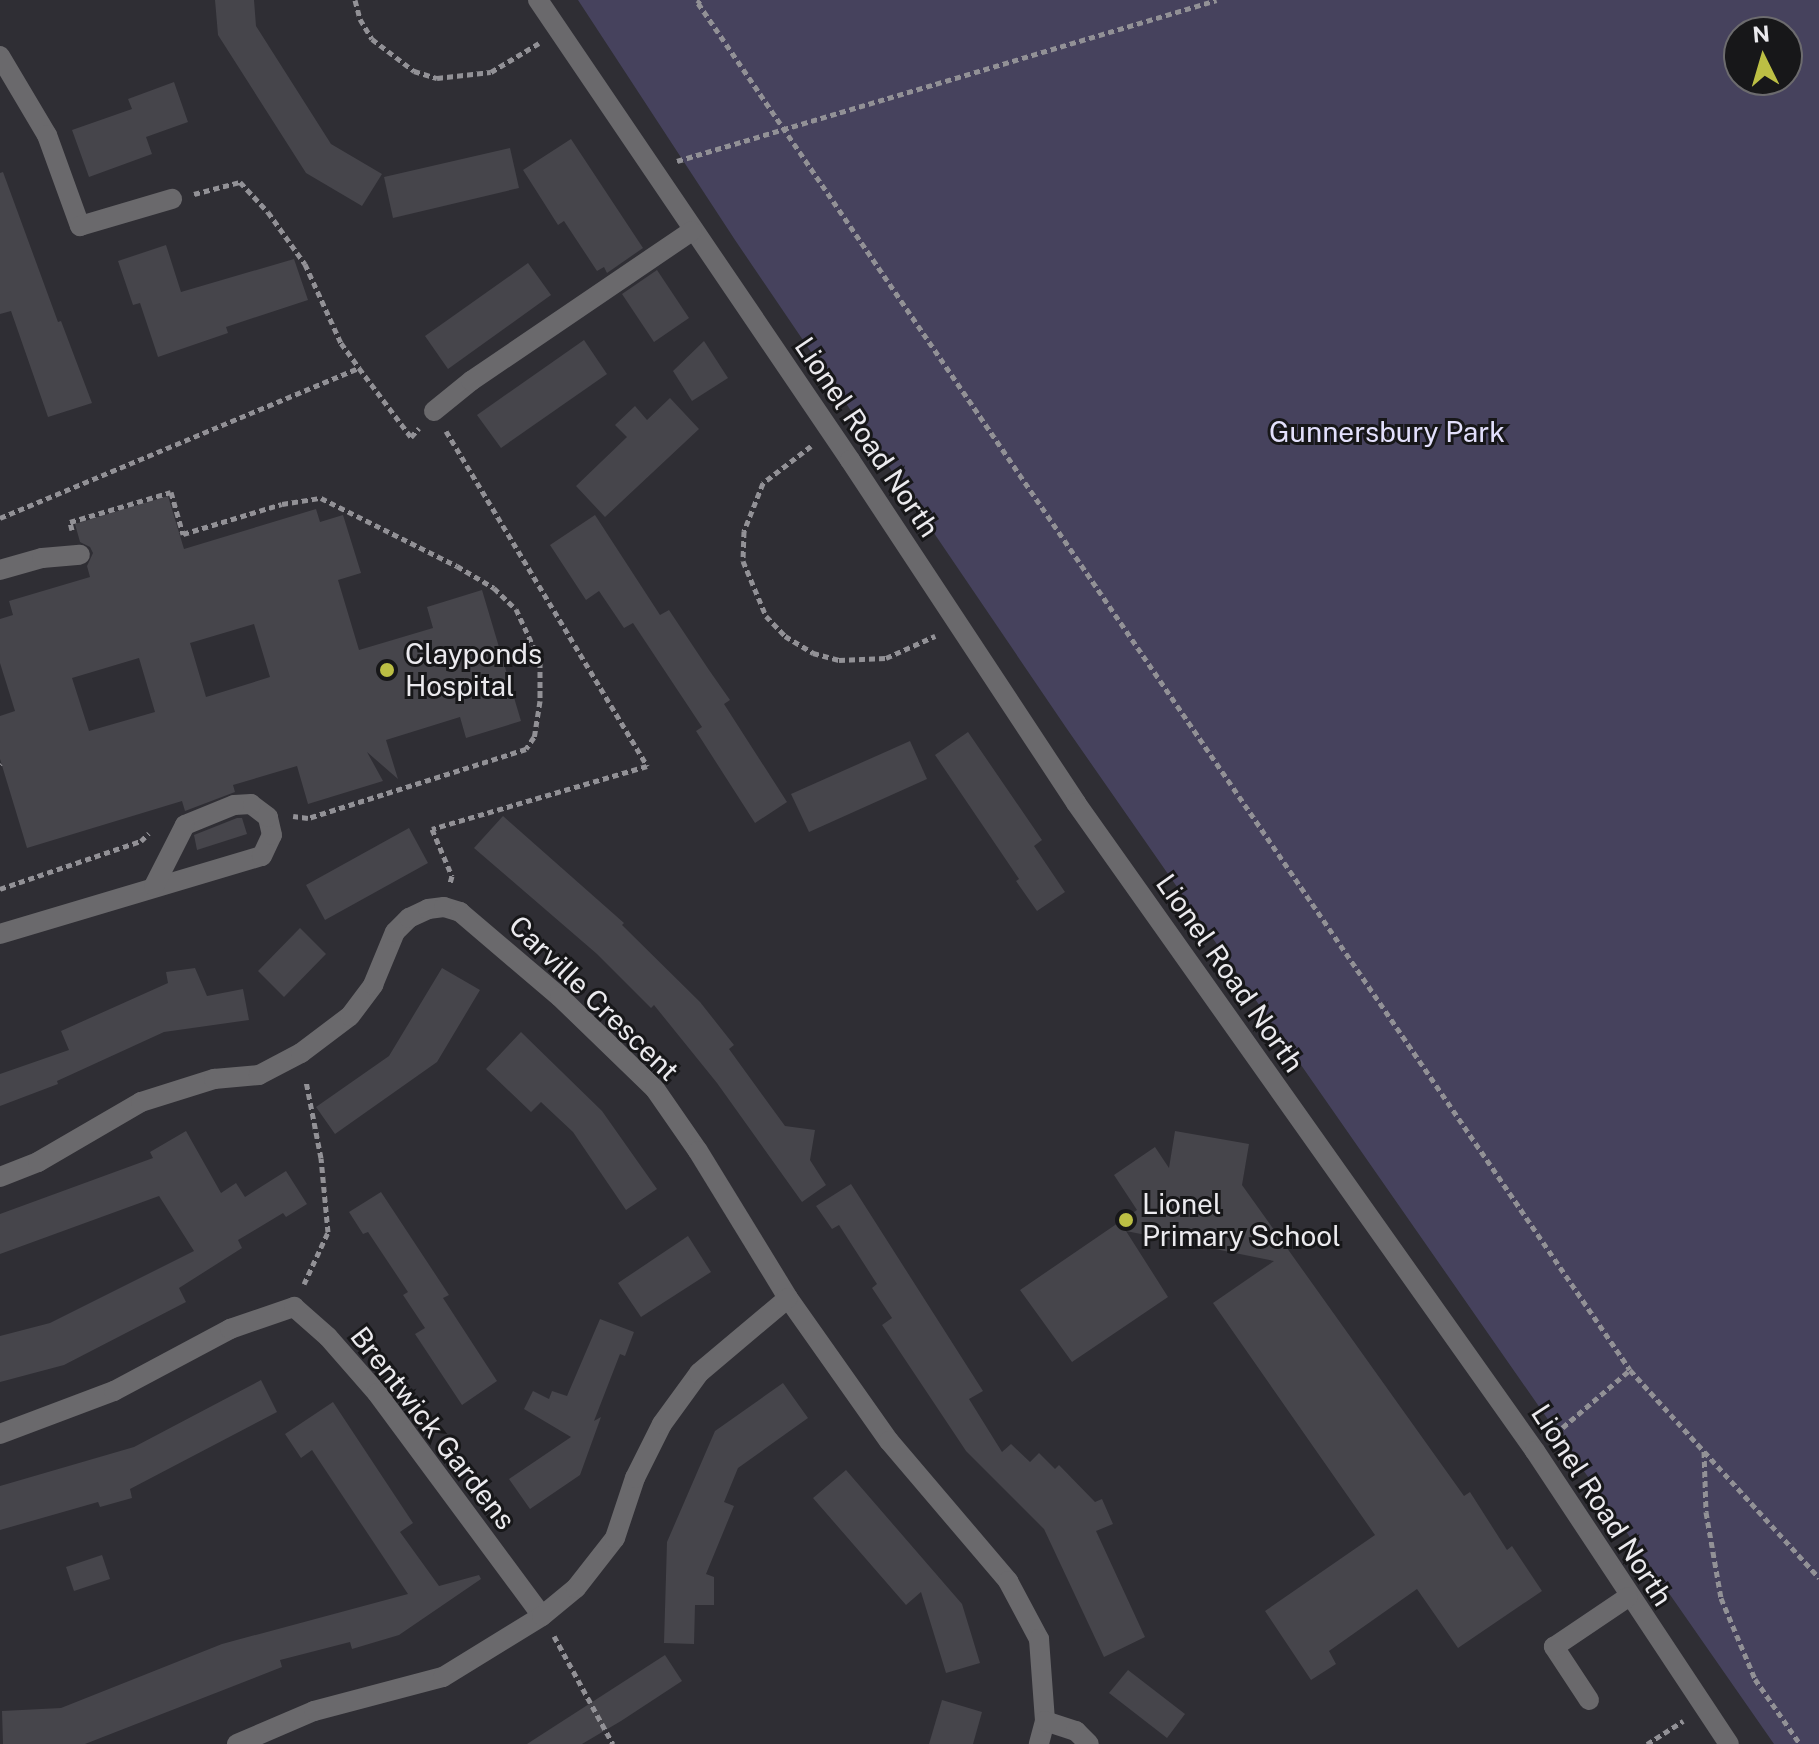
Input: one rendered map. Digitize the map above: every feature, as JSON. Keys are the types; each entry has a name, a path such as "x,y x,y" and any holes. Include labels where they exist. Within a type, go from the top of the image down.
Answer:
{"street":[{"name":"Lionel Road North","path":"538,0 649,169 832,433 1076,803 1535,1451 1628,1597 1729,1744"},
{"path":"0,56 47,135 80,226 172,199"},
{"path":"434,411 471,381 692,231"},
{"path":"0,570 42,558 80,555"},
{"path":"0,934 262,856 272,835 268,817 251,804 234,805 185,825 154,886"},
{"path":"0,1177 38,1162 141,1102 214,1079 259,1075 301,1053 350,1016 373,985 395,932 409,918 428,909 444,907"},
{"name":"Carville Crescent","path":"444,907 460,912 550,988 655,1089 698,1151 788,1298 889,1441 1008,1581 1039,1639 1045,1721 1039,1744"},
{"path":"237,1744 314,1711 443,1677 542,1616 576,1588 615,1538 635,1478 662,1424 699,1373 788,1298"},
{"path":"0,1434 114,1391 230,1329 294,1307"},
{"name":"Brentwick Gardens","path":"294,1307 328,1337 377,1393 542,1616"},
{"path":"1589,1700 1554,1647 1628,1597"},
{"path":"1045,1721 1076,1731 1089,1744"}],"path":[{"path":"355,0 360,19 372,39 414,71 437,78 491,72 557,29"},
{"path":"700,0 698,3 1630,1370 1819,1578"},
{"path":"649,169 1217,0"},
{"path":"172,199 240,182 268,212 305,264 341,343 411,437 434,411 647,766 432,829 452,876 444,907"},
{"path":"0,518 359,368"},
{"path":"832,433 774,473 763,483 752,504 744,531 743,561 766,616 785,636 813,653 863,661 886,658 920,645 956,622"},
{"path":"80,555 70,522 171,492 183,534 282,504 321,498 457,566 494,588 516,609 540,661 540,701 534,737 526,749 308,818 291,816 283,808"},
{"path":"0,889 141,841 154,829"},
{"path":"294,1307 328,1232 321,1158 301,1053"},
{"path":"1535,1451 1630,1370"},
{"path":"1703,1450 1706,1512 1721,1598 1755,1679 1800,1744"},
{"path":"542,1616 613,1744"},
{"path":"1647,1744 1703,1706"}],"green space":[{"name":"Gunnersbury Park","path":"578,0 1819,0 1819,1744 1774,1744 1067,729 735,240"}],"building":[{"path":"215,0 254,0 256,26 331,144 382,174 362,206 306,173 218,35"},
{"path":"174,82 188,122 146,137 152,154 89,177 72,130 132,109 128,99"},
{"path":"571,139 643,248 607,273 604,267 597,271 564,221 558,225 523,170"},
{"path":"510,148 519,188 393,218 384,177"},
{"path":"3,172 58,322 61,321 92,403 48,417 11,311 0,314 0,173"},
{"path":"166,245 181,292 294,259 308,300 226,327 228,333 158,357 140,303 133,305 118,261"},
{"path":"528,263 551,295 448,369 425,336"},
{"path":"657,270 689,318 654,342 622,294"},
{"path":"584,340 607,374 501,448 477,415"},
{"path":"704,341 728,378 692,401 673,371"},
{"path":"670,398 699,429 605,517 576,486 627,437 615,425 635,406 647,420"},
{"name":"Clayponds Hospital","path":"168,496 184,549 316,509 320,522 343,515 361,573 338,580 359,650 433,628 427,607 482,590 521,721 466,738 460,717 386,740 398,779 367,752 383,781 308,804 297,766 233,785 235,792 185,811 182,801 27,848 0,759 0,716 15,711 0,663 0,619 13,615 9,601 90,577 87,566 93,553 90,547 80,542 75,524","holes":["254,624 270,677 206,697 190,643","139,658 155,712 89,731 72,678"]},
{"path":"595,515 660,615 669,610 730,700 724,704 787,802 755,823 696,731 702,727 633,623 624,628 599,591 586,600 550,545"},
{"path":"968,732 1042,840 1034,846 1065,892 1037,911 1016,881 1019,879 935,755"},
{"path":"910,741 927,779 809,832 791,794"},
{"path":"503,816 624,923 622,925 700,1002 734,1045 729,1049 785,1126 815,1130 810,1160 826,1185 802,1202 717,1083 654,1005 651,1008 597,954 474,848"},
{"path":"242,818 247,834 197,850 194,835"},
{"path":"409,828 428,863 325,920 306,885"},
{"path":"300,928 326,954 284,997 258,971"},
{"path":"195,968 207,996 243,989 249,1020 164,1032 57,1081 58,1084 0,1106 0,1074 69,1050 61,1031 168,983 166,972"},
{"path":"442,968 480,990 437,1062 335,1134 316,1107 389,1056"},
{"path":"521,1032 602,1111 657,1189 626,1210 573,1132 541,1102 531,1112 486,1069"},
{"path":"186,1131 221,1193 236,1183 245,1197 286,1171 307,1204 286,1217 283,1213 238,1240 242,1248 179,1288 186,1302 64,1365 0,1382 0,1336 50,1323 194,1251 159,1196 0,1254 0,1214 153,1158 150,1152"},
{"path":"1175,1131 1249,1144 1242,1185 1464,1496 1470,1492 1507,1550 1512,1546 1542,1591 1458,1648 1417,1589 1329,1651 1336,1664 1311,1680 1265,1611 1375,1535 1213,1303 1274,1261 1126,1231 1168,1297 1072,1362 1020,1290 1137,1210 1114,1175 1155,1147 1169,1168"},
{"path":"851,1184 983,1391 969,1399 1002,1452 1011,1444 1030,1462 1039,1453 1055,1469 1059,1465 1095,1502 1102,1499 1113,1524 1096,1531 1145,1637 1104,1657 1044,1529 966,1451 882,1325 892,1318 872,1288 877,1284 839,1225 832,1229 816,1206"},
{"path":"381,1192 449,1295 443,1298 497,1381 462,1405 415,1334 425,1328 403,1295 408,1292 368,1232 363,1234 349,1212"},
{"path":"688,1236 711,1272 641,1317 618,1283"},
{"path":"600,1319 634,1332 625,1356 620,1354 594,1421 601,1417 580,1475 530,1509 509,1479 571,1437 524,1409 533,1391 549,1399 552,1391 567,1396"},
{"path":"261,1380 277,1412 130,1489 132,1498 100,1507 98,1502 0,1530 0,1486 134,1447"},
{"path":"783,1383 808,1418 738,1468 724,1502 734,1506 706,1574 714,1577 714,1605 695,1605 694,1644 664,1643 667,1542 715,1431"},
{"path":"333,1402 413,1523 400,1532 439,1586 479,1575 481,1579 399,1635 352,1649 350,1642 280,1660 282,1667 85,1744 3,1744 2,1711 61,1708 222,1644 408,1594 312,1450 301,1458 285,1434"},
{"path":"846,1470 962,1604 980,1663 946,1673 921,1592 906,1605 813,1498"},
{"path":"102,1555 110,1579 74,1591 66,1567"},
{"path":"665,1655 682,1681 621,1721 582,1744 527,1744"},
{"path":"1128,1670 1185,1714 1167,1738 1109,1693"},
{"path":"942,1700 982,1712 973,1744 929,1744"}],"place":[{"name":"Clayponds Hospital","path":"387,670"},
{"name":"Lionel Primary School","path":"1126,1220"}]}
